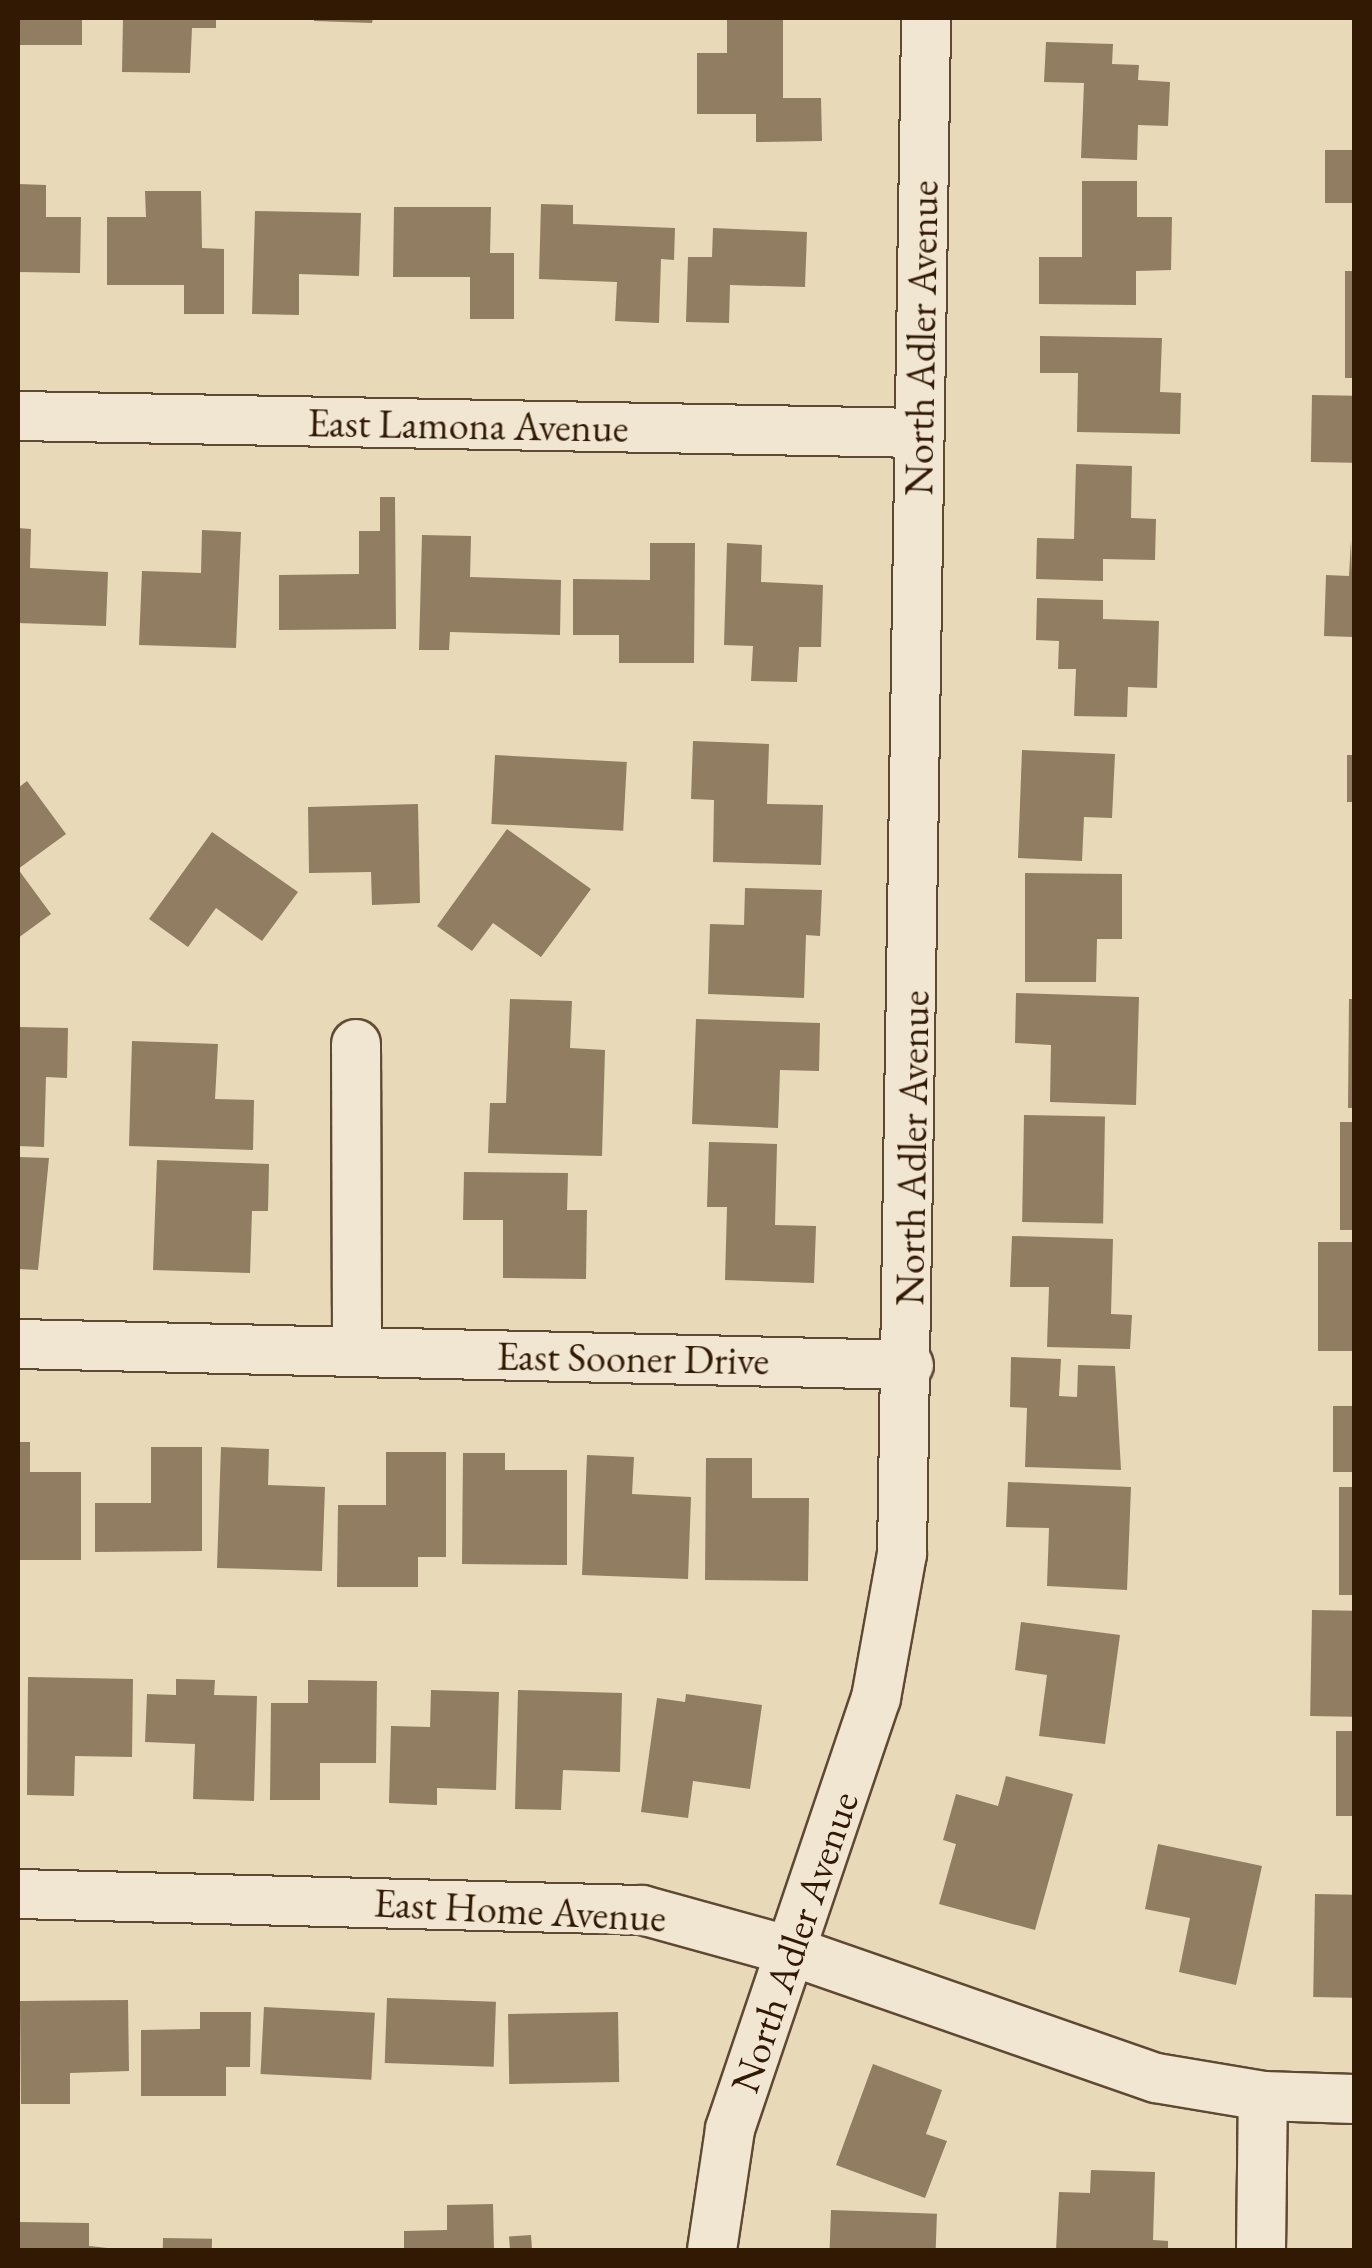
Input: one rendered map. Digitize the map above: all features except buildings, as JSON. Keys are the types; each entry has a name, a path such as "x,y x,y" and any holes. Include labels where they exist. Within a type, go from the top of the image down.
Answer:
{"street":[{"name":"North Adler Avenue","path":"712,2250 730,2129 791,1950 890,1632 909,1365 926,18"},
{"name":"East Lamona Avenue","path":"18,416 919,433"},
{"path":"356,1044 357,1352"},
{"name":"East Sooner Drive","path":"18,1344 909,1365"},
{"name":"East Home Avenue","path":"18,1894 642,1910 791,1950 1060,2049 1263,2096 1354,2099"},
{"path":"1260,2250 1263,2096"}]}
